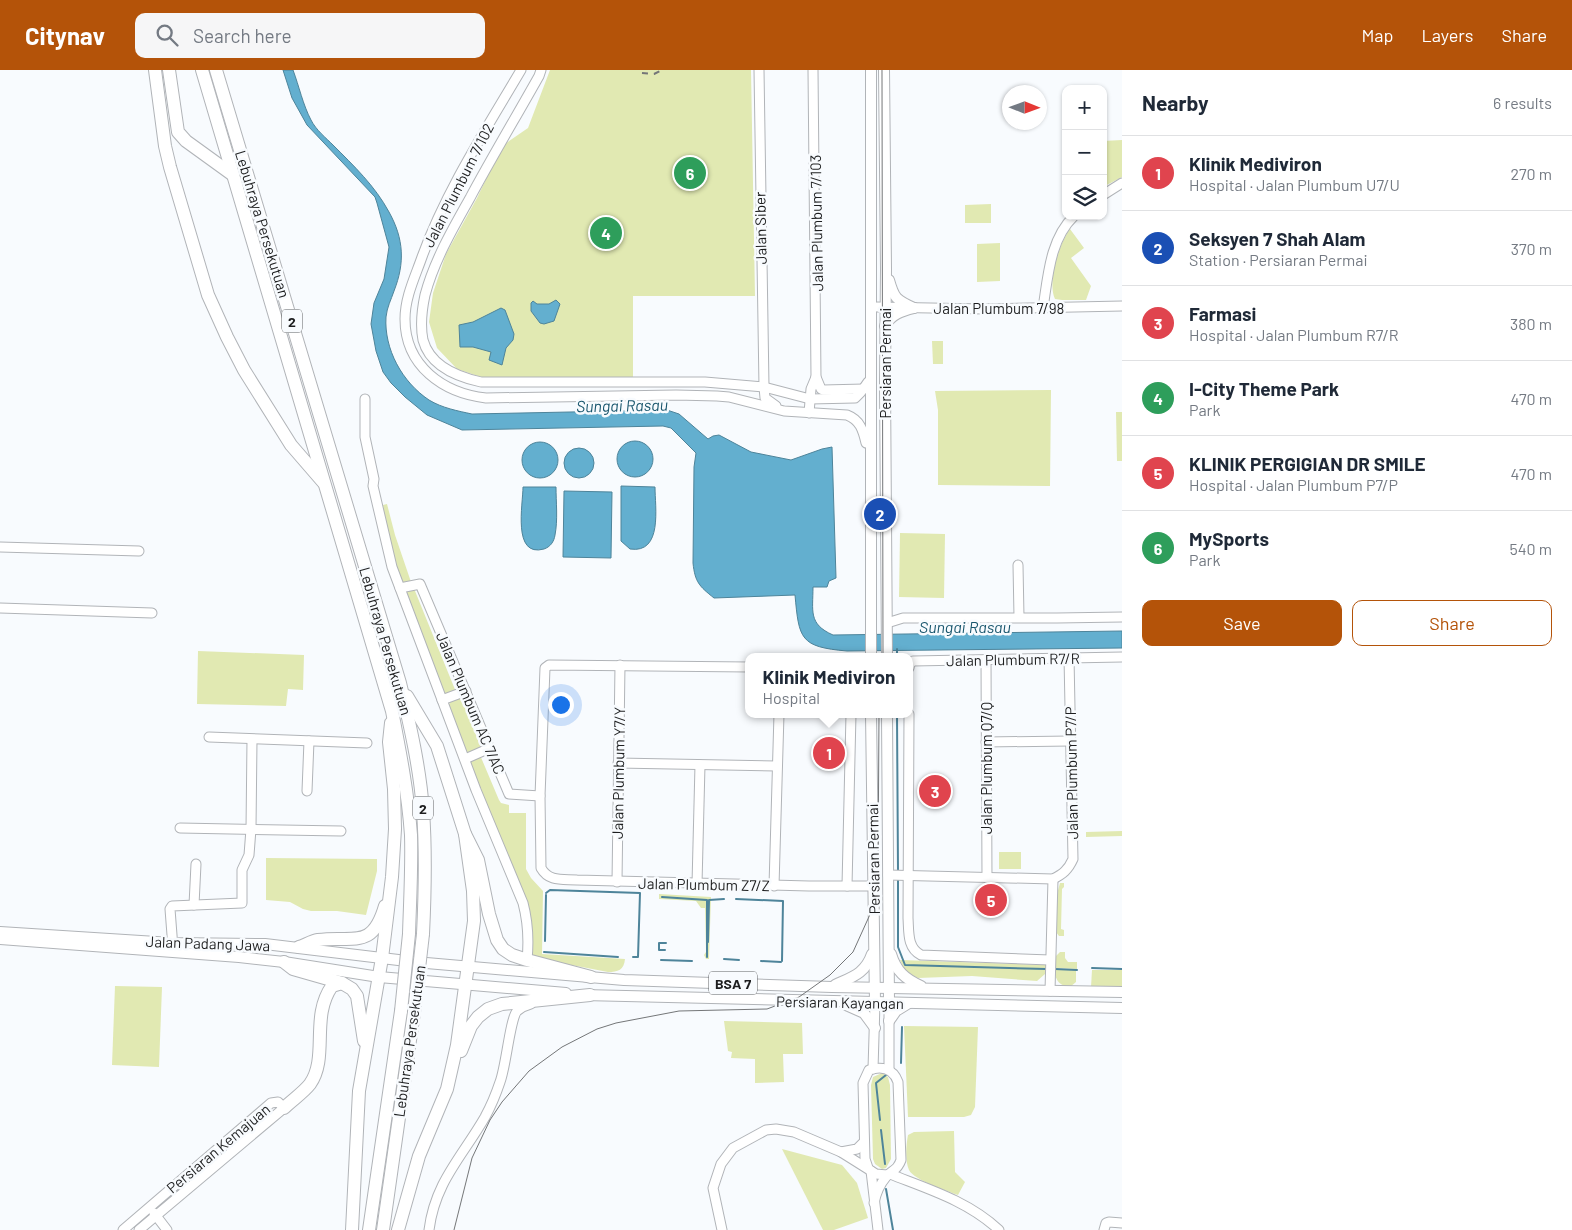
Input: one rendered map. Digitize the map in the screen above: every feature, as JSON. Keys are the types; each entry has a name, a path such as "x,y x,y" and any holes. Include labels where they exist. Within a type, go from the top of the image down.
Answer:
{"highway":[{"path":"155,70 165,146 176,190 208,295 244,370 291,445 326,486"},
{"path":"169,70 178,132 186,141 233,175"},
{"name":"Lebuhraya Persekutuan","path":"202,70 392,710 406,788 411,871 407,1012 382,1230"},
{"name":"Lebuhraya Persekutuan","path":"216,70 400,683 416,760 423,810 425,859 423,934 407,1012 369,1230"},
{"path":"400,683 436,746 466,834 478,860 489,914 497,940 503,949 527,960 591,977"},
{"path":"352,1230 359,1091 382,958 392,876 395,829 394,789 388,742 392,710"},
{"path":"446,1089 457,1045 474,921 473,891 466,834"},
{"path":"299,947 318,940 355,939 367,936 374,930 383,912 392,876"},
{"path":"284,962 293,969 342,984 352,989 357,996 361,1030 366,1048"},
{"path":"284,1108 310,1084 316,1070 319,1053 320,1016 324,996 332,986 342,984"},
{"path":"398,1230 419,1156 471,1026 478,1016 488,1009 502,1004 590,996"}],"main road":[{"name":"Persiaran Permai","path":"871,70 872,354 868,384 871,653"},
{"name":"Persiaran Permai","path":"884,70 886,269 881,307 885,326 887,653"},
{"path":"871,622 865,580 866,443 868,384 876,355 881,307 876,263 872,250"},
{"path":"886,269 893,295 898,301 914,308"},
{"path":"885,326 888,320 898,312 914,308"},
{"name":"Persiaran Permai","path":"871,718 875,1003"},
{"name":"Persiaran Permai","path":"887,718 889,1003"},
{"name":"Jalan Padang Jawa","path":"0,932 173,947 379,977"},
{"name":"Jalan Padang Jawa","path":"0,939 173,947 265,944 414,962"},
{"path":"832,987 856,975 867,966 874,944"},
{"path":"888,946 893,961 901,975 924,988"},
{"name":"Persiaran Kayangan","path":"414,962 624,980 832,987 1122,992"},
{"name":"Persiaran Kayangan","path":"379,977 590,996 1122,1008"},
{"path":"834,1002 858,1009 864,1013 875,1028"},
{"path":"889,1021 896,1011 910,1003"}],"street":[{"name":"Jalan Plumbum 7/102","path":"521,70 450,194 435,224 409,290 405,318 407,338 415,357 428,374 448,388 468,396 486,398 717,396 729,397 784,411 847,415 860,424 866,443"},
{"name":"Jalan Plumbum 7/102","path":"541,70 457,220 438,260 425,294 421,322 424,342 432,356 447,370 461,378 481,382 705,382 764,387 810,399 852,398 858,396 868,384"},
{"name":"Jalan Siber","path":"759,70 764,387"},
{"name":"Jalan Plumbum 7/103","path":"809,413 811,389 816,377 813,70"},
{"path":"1107,192 1122,183"},
{"path":"1043,308 1051,258 1059,238 1070,220"},
{"path":"422,257 438,260"},
{"name":"Jalan Plumbum 7/98","path":"881,307 1043,308 1122,306"},
{"path":"816,377 823,390 868,384"},
{"path":"764,387 765,398 768,402 784,411"},
{"path":"365,399 365,437 374,479 373,486 387,548 442,700 523,903 528,920 527,960"},
{"path":"0,547 138,551"},
{"path":"1018,564 1019,617"},
{"name":"Jalan Plumbum AC 7/AC","path":"400,588 420,584 509,794 540,796"},
{"path":"886,600 891,608 903,618"},
{"path":"0,608 152,613"},
{"path":"887,625 903,618 1122,617"},
{"name":"Jalan Plumbum P7/P","path":"1052,879 1062,875 1069,868 1073,859 1069,657"},
{"name":"Jalan Plumbum R7/R","path":"913,661 1122,657"},
{"name":"Jalan Plumbum Q7/Q","path":"986,659 987,878"},
{"path":"540,796 544,672 545,668 549,665 745,667"},
{"name":"Jalan Plumbum Y7/Y","path":"617,882 620,665"},
{"path":"442,700 466,691"},
{"path":"774,886 779,718"},
{"path":"846,886 851,718"},
{"path":"908,718 910,944 921,955 1050,960"},
{"path":"209,737 367,743"},
{"path":"173,947 170,909 172,906 242,904 242,870 249,855 251,829 252,740"},
{"path":"307,791 309,741"},
{"path":"986,742 1070,741"},
{"path":"465,759 490,748"},
{"path":"618,763 777,766"},
{"path":"697,884 700,765"},
{"name":"Jalan Plumbum Z7/Z","path":"540,796 541,868 545,875 552,878 617,882 774,886 873,886"},
{"path":"180,828 341,831"},
{"path":"194,905 196,864"},
{"path":"888,876 1052,879 1050,991"},
{"path":"429,1230 434,1203 443,1182 485,1117 503,1074 513,1019 518,1010 537,1001"},
{"path":"873,1069 875,1003"},
{"path":"889,1003 889,1069 896,1076 898,1082 901,1160 906,1173 916,1184"},
{"path":"878,1230 869,1169 866,1164 863,1083 869,1070 889,1069"},
{"name":"Persiaran Kemajuan","path":"123,1230 271,1103 278,1102 284,1108 139,1230"},
{"path":"722,1230 713,1188 721,1164 733,1148 766,1130 776,1129 794,1132 841,1152 876,1174 889,1174 958,1202 975,1211 999,1230"},
{"path":"841,1152 857,1149 864,1142"},
{"path":"874,1203 876,1195 889,1174 898,1167 901,1160"},
{"path":"148,1207 167,1230"},
{"path":"1104,1230 1106,1223 1122,1223"}],"green space":[{"path":"550,70 751,70 755,296 633,296 633,378 481,377 457,369 437,348 429,322 433,293 446,254 477,198 502,146 528,128"},
{"path":"1122,140 1122,177 1107,185 1107,175 1107,141"},
{"path":"991,204 991,223 965,223 965,205"},
{"path":"1070,229 1084,248 1071,258 1091,286 1086,300 1055,299 1053,292 1052,283 1055,263"},
{"path":"1000,243 1000,281 977,282 977,244"},
{"path":"932,341 943,341 943,364 933,364"},
{"path":"1051,390 1050,486 938,485 938,410 935,391"},
{"path":"1116,412 1122,412 1122,461 1117,461"},
{"path":"387,504 411,582 402,584 387,538 383,505"},
{"path":"900,533 945,534 944,598 899,597"},
{"path":"413,586 456,692 444,696 404,590"},
{"path":"198,651 304,655 303,690 288,689 286,706 197,704"},
{"path":"461,698 482,750 466,755 448,706 451,701"},
{"path":"480,755 501,803 509,805 509,813 526,813 526,869 531,878 543,891 542,954 625,959 620,970 608,972 540,959 529,955 531,928 470,763 471,759"},
{"path":"1122,831 1122,836 1086,837 1086,832"},
{"path":"999,852 1021,852 1021,869 999,869"},
{"path":"266,858 377,859 377,871 366,915 337,911 311,911 290,902 266,900"},
{"path":"1060,883 1064,883 1062,889 1061,929 1064,930 1064,936 1059,936 1056,932 1057,894"},
{"path":"659,894 711,897 709,959 706,959 704,955 706,952 705,908 701,908 696,901 659,899"},
{"path":"1060,952 1065,952 1065,958 1068,962 1077,962 1077,969 1055,968 1056,956"},
{"path":"900,960 1046,965 1045,974 1037,981 972,976 918,978 906,972"},
{"path":"1055,970 1076,970 1076,982 1070,987 1061,984 1057,980"},
{"path":"1092,970 1122,970 1122,988 1091,987"},
{"path":"115,986 162,987 159,1067 112,1065"},
{"path":"724,1021 802,1023 803,1054 783,1054 784,1082 755,1083 755,1059 731,1058 732,1052 728,1051"},
{"path":"904,1026 978,1027 975,1107 971,1115 964,1117 908,1117"},
{"path":"882,1073 888,1077 890,1085 891,1159 886,1168 882,1169 875,1164 873,1159 871,1085 873,1077"},
{"path":"954,1131 955,1172 965,1182 958,1195 917,1178 909,1170 906,1158 908,1135 914,1132"},
{"path":"782,1149 842,1165 857,1183 868,1218 834,1230 823,1230"}],"water":[{"path":"283,70 293,70 313,124 371,185 394,222 400,241 401,261 398,281 386,317 388,341 403,374 419,393 429,400 445,407 472,414 667,410 679,414 708,439 719,435 751,452 791,460 832,447 836,578 829,581 827,587 813,587 814,616 819,626 825,631 833,635 1122,631 1122,648 847,651 820,647 805,638 801,631 795,595 714,598 699,583 695,575 693,563 694,467 696,453 671,428 663,426 462,430 427,415 391,383 383,372 376,351 371,324 374,303 384,279 389,247 375,197 307,125 292,98"},
{"path":"556,300 560,304 554,321 544,324 540,323 531,311 531,303 533,301 537,304 549,304"},
{"path":"501,308 505,310 514,334 513,340 506,348 502,365 489,360 491,352 473,347 460,347 459,325 473,322"},
{"path":"635,441 642,442 648,446 652,452 652,466 648,472 642,476 635,477 628,476 622,472 618,466 617,459 618,452 622,446 628,442"},
{"path":"540,442 553,447 558,460 553,473 540,478 527,473 522,460 527,447"},
{"path":"579,448 585,449 593,457 593,469 585,477 579,478 573,477 565,469 564,463 565,457 573,449"},
{"path":"621,486 655,487 655,527 648,544 641,549 630,549 621,541"},
{"path":"523,487 556,487 557,517 555,535 551,544 544,549 534,550 527,545 523,538 521,516"},
{"path":"564,491 612,492 611,558 563,557"}],"waterway":[{"path":"897,718 898,872"},
{"path":"898,880 898,947 905,965 1046,969"},
{"path":"546,893 550,890 640,893 638,957 633,957"},
{"path":"545,941 546,895"},
{"path":"662,897 707,900 707,957"},
{"path":"708,942 709,900 724,899"},
{"path":"736,899 783,901 782,961"},
{"path":"665,950 659,950 659,943 666,943"},
{"path":"544,952 618,957"},
{"path":"724,959 739,960"},
{"path":"661,960 692,961"},
{"path":"761,961 781,962"},
{"path":"1092,968 1122,969"},
{"path":"1055,969 1077,970"},
{"path":"901,1063 902,1027"},
{"path":"880,1120 876,1083 886,1075"},
{"path":"881,1130 885,1164"},
{"path":"886,1189 893,1230"}],"tram line":[{"path":"882,70 883,653"},
{"path":"454,1230 472,1158 490,1120 502,1102 529,1071 562,1047 597,1029 616,1023 679,1011 767,1009 799,997 830,975 853,952 872,910 878,873 879,718"}],"railway":[{"path":"642,73 654,74 662,70"}],"place":[{"name":"MySports","path":"690,173"},
{"name":"I-City Theme Park","path":"606,233"},
{"name":"Seksyen 7 Shah Alam","path":"880,514"},
{"name":"Klinik Mediviron","path":"829,753"},
{"name":"Farmasi","path":"935,791"},
{"name":"KLINIK PERGIGIAN DR SMILE","path":"991,900"}],"water label":[{"name":"Sungai Rasau","path":"622,405"},
{"name":"Sungai Rasau","path":"965,626"}]}
